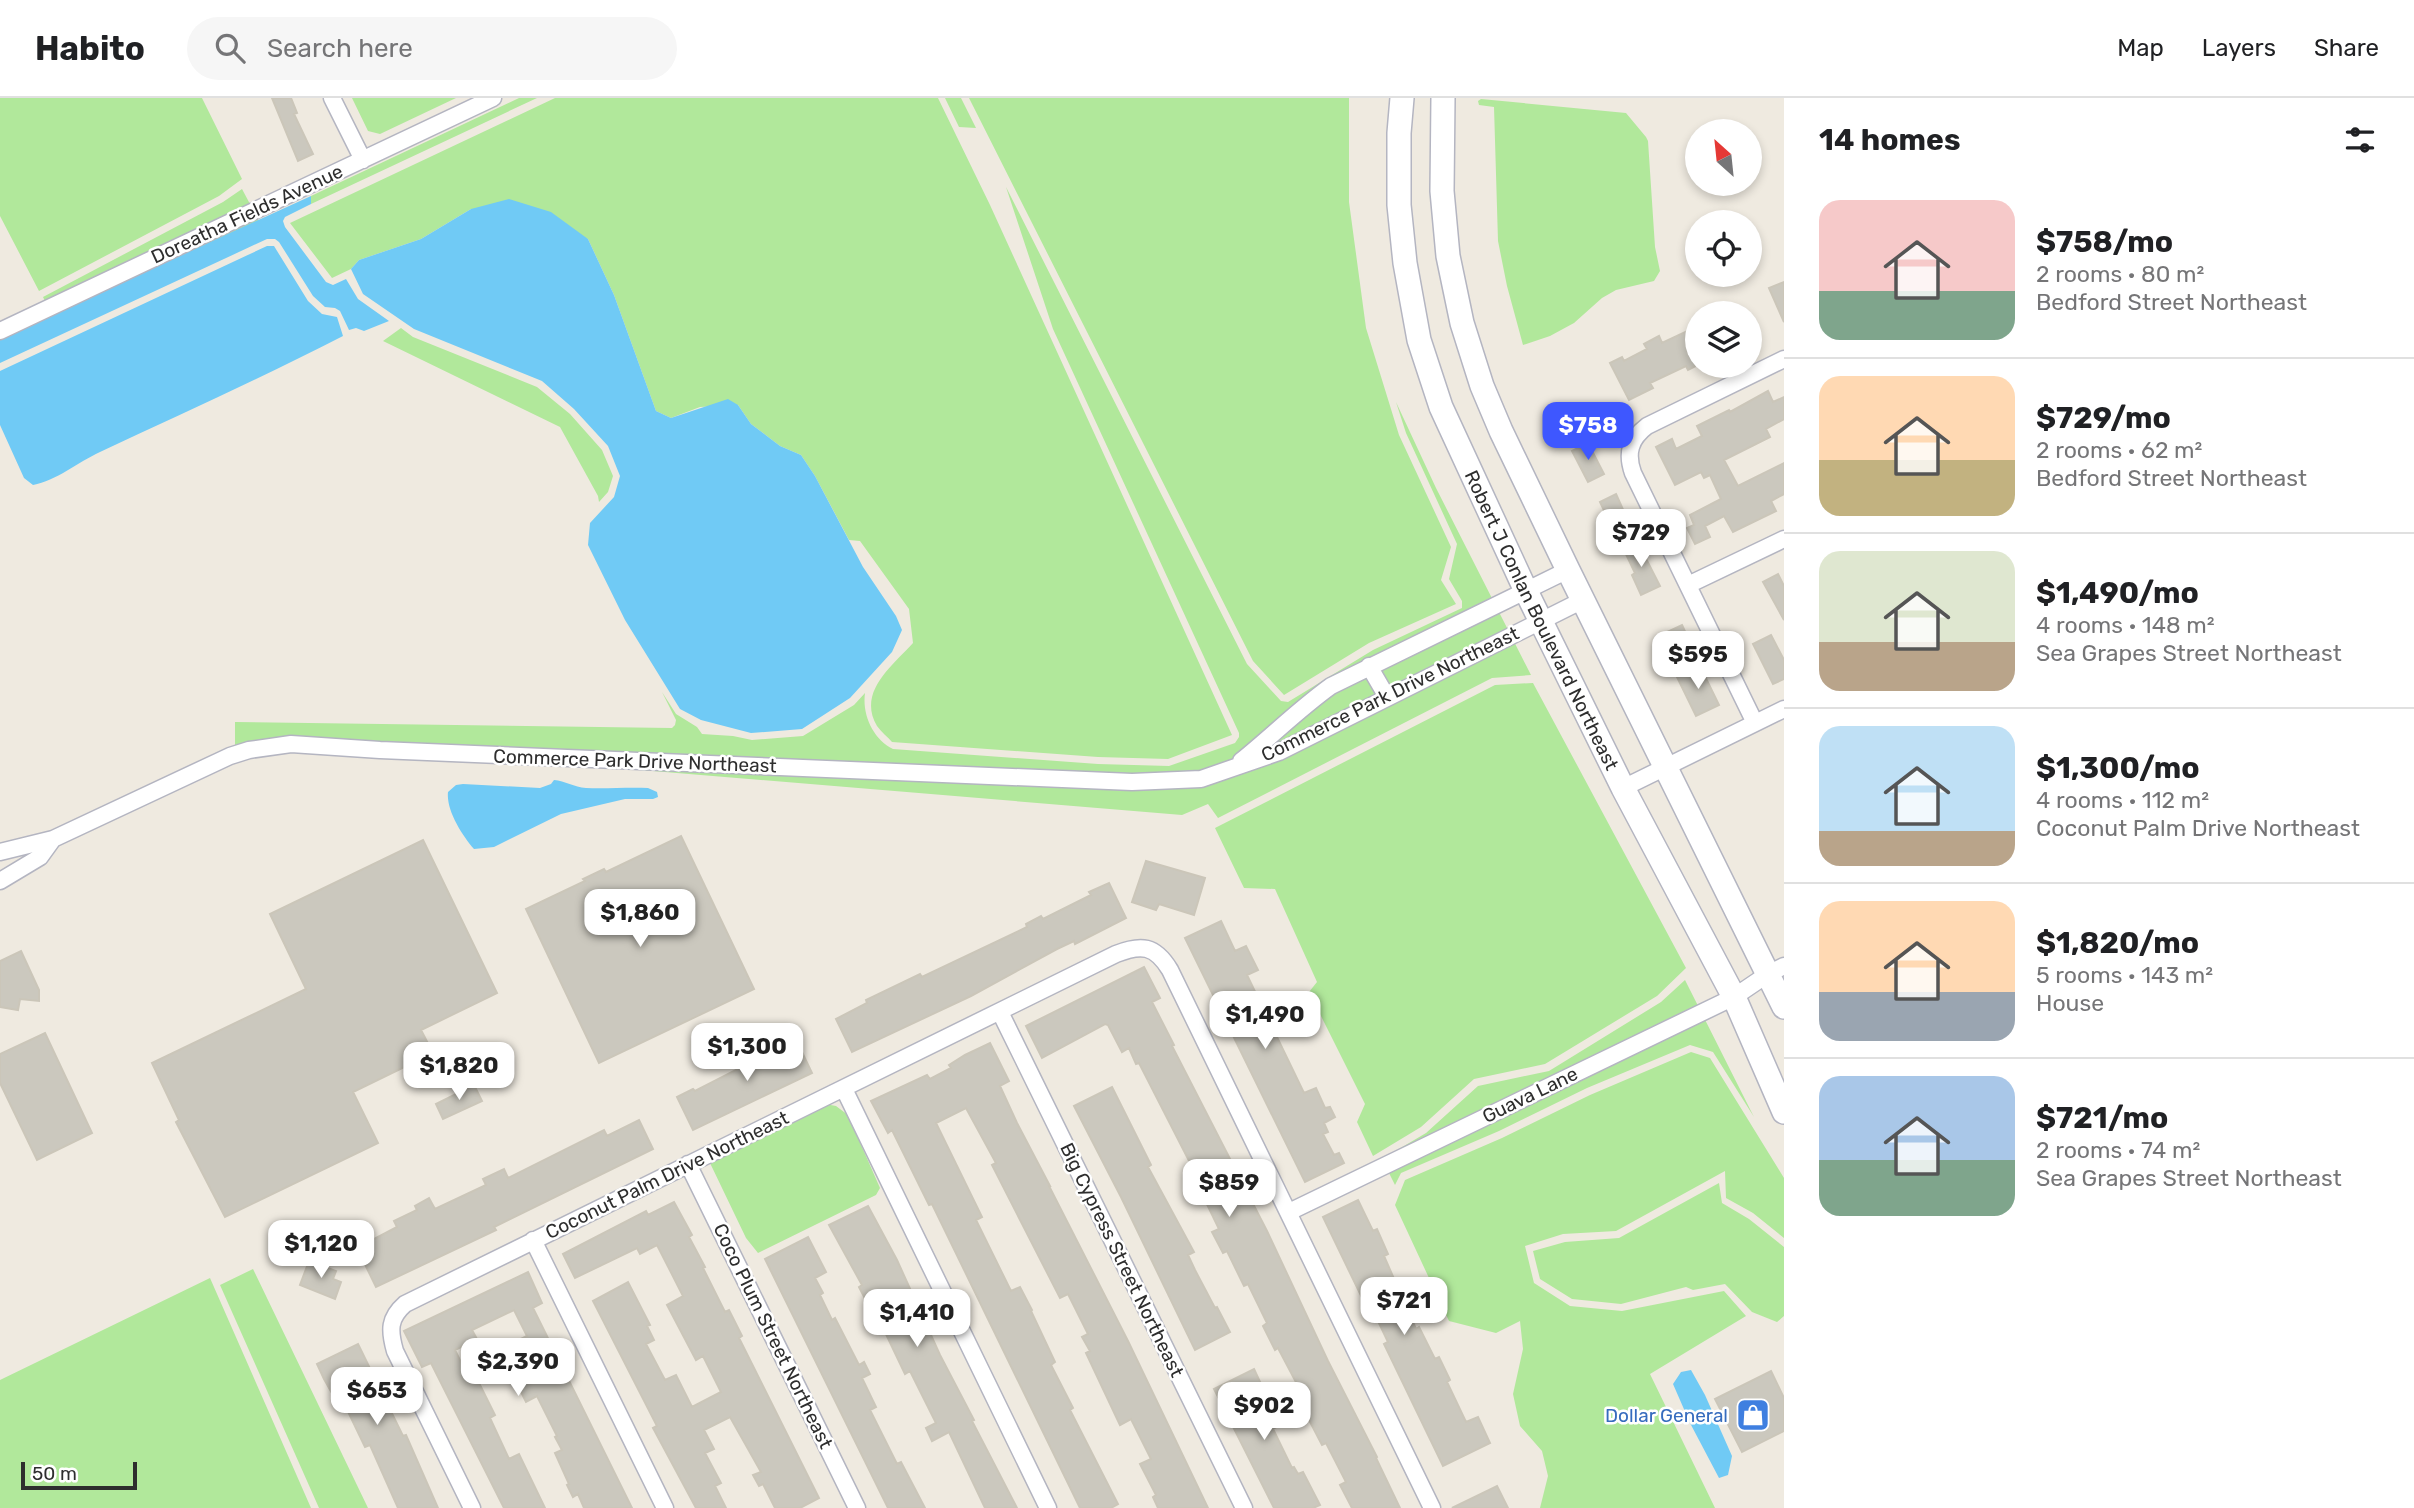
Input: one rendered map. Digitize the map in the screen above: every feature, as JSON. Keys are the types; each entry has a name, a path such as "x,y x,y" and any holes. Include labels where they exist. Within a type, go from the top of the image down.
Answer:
{"main road":[{"name":"Robert J Conlan Boulevard Northeast","path":"1402,98 1399,205 1405,263 1419,340 1440,407 1526,591 1623,788 1734,997 1784,1112"},
{"path":"1443,98 1441,191 1448,256 1462,323 1482,386 1501,431 1665,768 1776,970 1784,1007"}],"street":[{"path":"332,98 363,159"},
{"name":"Doreatha Fields Avenue","path":"0,331 493,98"},
{"path":"1755,723 1633,473 1629,450 1633,441 1647,426 1784,359"},
{"path":"1688,585 1784,539"},
{"name":"Commerce Park Drive Northeast","path":"1234,767 1331,686 1568,570"},
{"name":"Commerce Park Drive Northeast","path":"0,852 53,839 230,755 291,744 1132,782 1201,779 1279,752 1583,600"},
{"path":"1369,666 1387,697"},
{"path":"1623,788 1784,709"},
{"name":"Commerce Park Drive Northeast","path":"2,880 40,857 53,839"},
{"name":"Coconut Palm Drive Northeast","path":"471,1508 395,1351 390,1331 391,1319 405,1304 1131,948 1140,947 1157,952 1170,970 1289,1212"},
{"name":"Guava Lane","path":"1289,1212 1734,997 1776,970"},
{"name":"Big Cypress Street Northeast","path":"1000,1012 1244,1508"},
{"path":"844,1088 1048,1508"},
{"name":"Coco Plum Street Northeast","path":"688,1164 857,1508"},
{"path":"1289,1212 1432,1508"},
{"path":"533,1240 666,1508"}],"green space":[{"path":"0,98 202,98 242,179 219,196 39,291 0,216"},
{"path":"352,98 456,98 380,134 368,131"},
{"path":"519,98 537,98 311,204 311,196"},
{"path":"555,98 938,98 990,205 1232,735 1168,759 1098,757 892,742 877,726 871,702 874,691 887,670 913,643 909,609 860,541 849,540 801,455 780,446 751,424 738,405 700,407 671,418 656,411 614,295 588,239 471,209 421,239 359,260 351,269 332,278 290,223"},
{"path":"945,98 961,98 976,128 959,127"},
{"path":"969,98 1349,98 1349,202 1366,328 1399,435 1451,547 1441,580 1456,604 1369,643 1284,695 1253,661"},
{"path":"1481,99 1626,113 1648,141 1655,247 1660,271 1654,281 1616,290 1602,298 1574,323 1550,336 1523,345 1498,241 1494,107 1479,105 1478,101"},
{"path":"1006,187 1247,664 1281,701 1288,702 1373,650 1462,608 1462,601 1449,579 1457,544 1406,433 1396,402 1436,488 1531,675 1492,678 1218,818 1208,804 1182,815 340,745 235,747 235,722 672,728 676,720 662,692 676,714 697,727 702,734 752,740 803,736 854,705 865,693 865,710 870,726 886,745 893,749 1098,764 1169,766 1235,743 1239,733 1053,329"},
{"path":"242,189 259,221 52,315 43,297 223,202"},
{"path":"401,328 413,337 537,387 570,414 602,450 613,476 608,492 599,502 560,427 383,341"},
{"path":"1533,683 1686,968 1657,996 1545,1064 1474,1079 1421,1127 1373,1156 1357,1122 1365,1104 1309,992 1317,982 1275,889 1244,888 1215,828 1495,685"},
{"path":"1685,980 1754,1117 1713,1052 1690,1045 1587,1088 1499,1131 1401,1173 1395,1185 1382,1159 1426,1133 1478,1086 1549,1071 1661,1002"},
{"path":"1691,1052 1710,1058 1784,1178 1784,1238 1753,1213 1726,1198 1725,1171 1616,1231 1563,1234 1525,1246 1534,1283 1570,1306 1622,1311 1724,1291 1746,1316 1650,1374 1715,1508 1540,1508 1548,1476 1542,1451 1520,1426 1513,1394 1523,1349 1520,1321 1496,1333 1449,1321 1395,1205 1405,1180"},
{"path":"825,1104 836,1106 848,1115 880,1188 876,1195 758,1253 746,1238 710,1163 717,1156"},
{"path":"1719,1183 1722,1203 1749,1219 1784,1247 1784,1316 1777,1322 1752,1312 1725,1284 1693,1290 1686,1287 1621,1304 1572,1299 1540,1279 1533,1251 1565,1242 1619,1238"},
{"path":"253,1269 368,1508 319,1508 220,1285"},
{"path":"210,1278 311,1508 0,1508 0,1380"}],"water":[{"path":"311,196 311,204 285,217 285,227 326,282 333,285 346,279 358,299 389,321 364,331 356,328 349,330 340,311 325,307 313,296 279,242 267,239 0,363 0,338"},
{"path":"509,199 551,212 588,239 614,295 656,411 671,418 728,399 738,405 751,424 780,446 801,455 863,567 896,616 902,630 892,652 850,698 802,729 751,733 701,720 680,709 625,620 588,545 590,523 614,497 620,476 608,446 574,409 542,381 414,329 363,294 351,269 359,260 421,239 471,209"},
{"path":"267,246 274,246 308,301 322,314 337,317 343,336 100,452 50,480 33,485 24,478 0,425 0,371"},
{"path":"554,780 586,788 648,788 657,792 658,797 625,799 561,814 494,847 474,849 460,830 448,799 448,792 456,785 540,788"},
{"path":"1691,1370 1732,1456 1728,1475 1719,1478 1673,1384 1681,1372"}],"building":[{"path":"272,98 291,98 297,113 294,114 313,154 298,161"},
{"path":"1784,282 1784,322 1769,288"},
{"path":"1685,332 1685,366 1650,383 1653,388 1629,400 1610,363 1622,357 1624,361 1647,349 1644,344 1659,336 1662,343"},
{"path":"1768,391 1773,402 1784,397 1784,419 1766,429 1770,437 1724,460 1738,486 1784,463 1784,494 1771,501 1776,511 1733,532 1724,516 1705,526 1710,537 1695,544 1687,528 1694,525 1690,515 1721,499 1710,475 1704,478 1701,472 1675,485 1656,447 1672,439 1676,449 1702,436 1697,426"},
{"path":"1588,443 1604,474 1588,482 1572,451"},
{"path":"1616,494 1625,514 1609,521 1600,502"},
{"path":"1637,541 1660,586 1641,595 1632,575 1635,573 1623,548"},
{"path":"1778,574 1784,586 1784,620 1763,582"},
{"path":"1682,625 1689,640 1672,648 1665,633"},
{"path":"1771,635 1784,660 1784,679 1773,684 1753,644"},
{"path":"1693,667 1695,671 1701,668 1719,705 1696,716 1676,675"},
{"path":"681,836 754,989 599,1063 526,909 604,869 606,872"},
{"path":"423,840 497,993 421,1030 433,1053 353,1092 378,1143 225,1217 176,1122 179,1120 152,1063 306,989 270,914"},
{"path":"1146,861 1205,878 1194,915 1159,904 1156,910 1132,902"},
{"path":"1109,883 1126,918 1075,944 1074,941 1057,949 971,996 852,1052 836,1019 867,1003 866,1000 920,974 922,977 1027,927 1026,924 1041,916 1043,919"},
{"path":"1221,921 1235,951 1246,946 1258,970 1247,975 1304,1093 1316,1088 1325,1108 1330,1107 1335,1117 1324,1123 1328,1132 1323,1134 1334,1155 1339,1153 1344,1163 1305,1182 1185,938"},
{"path":"21,951 39,990 39,1001 20,999 18,1010 0,1007 0,961"},
{"path":"1144,967 1160,998 1152,1002 1174,1045 1172,1046 1267,1231 1400,1508 1352,1508 1340,1485 1346,1482 1326,1443 1322,1445 1293,1389 1298,1386 1263,1326 1267,1323 1248,1284 1244,1286 1227,1251 1223,1253 1212,1232 1219,1229 1203,1196 1206,1194 1129,1048 1122,1052 1105,1024 1042,1058 1026,1026"},
{"path":"791,1029 812,1073 693,1130 677,1097 693,1089 695,1091 773,1051 770,1045 780,1040 778,1036"},
{"path":"45,1033 92,1133 37,1160 0,1083 0,1054"},
{"path":"990,1043 1009,1081 1000,1086 1017,1123 1128,1341 1208,1508 1158,1508 1153,1497 1156,1495 1140,1464 1151,1459 1131,1419 1120,1425 1086,1353 1090,1351 1082,1337 1088,1334 1068,1294 1060,1298 992,1165 996,1163 966,1108 936,1123 982,1217 976,1220 1011,1291 1020,1287 1032,1310 1055,1362 1051,1365 1073,1408 1070,1410 1118,1504 1111,1508 1080,1508 932,1204 929,1205 892,1130 888,1133 871,1101 927,1075 930,1079 951,1068 949,1065 965,1055"},
{"path":"474,1085 482,1101 443,1119 436,1104"},
{"path":"1112,1087 1151,1165 1148,1167 1194,1252 1188,1255 1195,1270 1230,1332 1195,1350 1074,1106"},
{"path":"639,1120 653,1149 494,1227 496,1230 376,1287 357,1248 397,1227 394,1221 417,1210 415,1206 429,1198 435,1209 486,1185 483,1179 504,1169 508,1178 604,1130 607,1136"},
{"path":"1358,1200 1373,1231 1377,1229 1388,1254 1384,1256 1416,1329 1419,1327 1435,1359 1439,1357 1450,1380 1447,1382 1466,1422 1478,1417 1490,1443 1443,1466 1384,1344 1388,1342 1369,1302 1365,1304 1323,1217"},
{"path":"674,1202 692,1235 689,1237 705,1267 703,1268 725,1312 729,1310 742,1336 739,1338 819,1498 800,1508 775,1508 763,1484 759,1486 753,1475 761,1472 730,1417 704,1430 714,1449 705,1453 721,1483 715,1486 726,1508 696,1508 653,1428 657,1426 593,1301 628,1282 650,1325 647,1326 654,1340 646,1344 665,1380 676,1375 692,1407 721,1392 703,1356 696,1360 667,1305 683,1296 657,1245 640,1254 637,1248 575,1278 563,1254 646,1211 648,1215"},
{"path":"868,1206 897,1260 940,1355 1017,1508 985,1508 949,1432 932,1441 926,1428 936,1423 910,1371 905,1374 875,1311 872,1312 859,1287 862,1285 829,1225"},
{"path":"808,1237 826,1272 815,1278 823,1293 820,1295 859,1365 864,1362 870,1374 862,1378 876,1407 870,1410 897,1464 901,1462 925,1508 888,1508 765,1259"},
{"path":"309,1261 336,1271 333,1279 341,1282 335,1299 300,1285"},
{"path":"528,1272 542,1303 533,1308 632,1508 584,1508 578,1494 573,1497 555,1453 562,1450 555,1437 557,1436 537,1396 526,1402 502,1348 527,1336 514,1310 472,1330 477,1339 455,1350 470,1381 476,1378 495,1415 490,1418 509,1459 519,1454 545,1508 504,1508 431,1363 422,1367 404,1331"},
{"path":"358,1344 403,1436 406,1435 438,1508 398,1508 370,1445 365,1447 342,1399 337,1402 324,1379 317,1364"},
{"path":"1254,1369 1280,1425 1273,1429 1292,1468 1294,1467 1298,1474 1303,1472 1320,1505 1313,1508 1274,1508 1214,1389"},
{"name":"Dollar General","path":"1771,1371 1784,1398 1784,1431 1742,1452 1715,1399"},
{"path":"1497,1486 1508,1508 1452,1508"}],"place":[{"name":"Dollar General","path":"1753,1415"}]}
